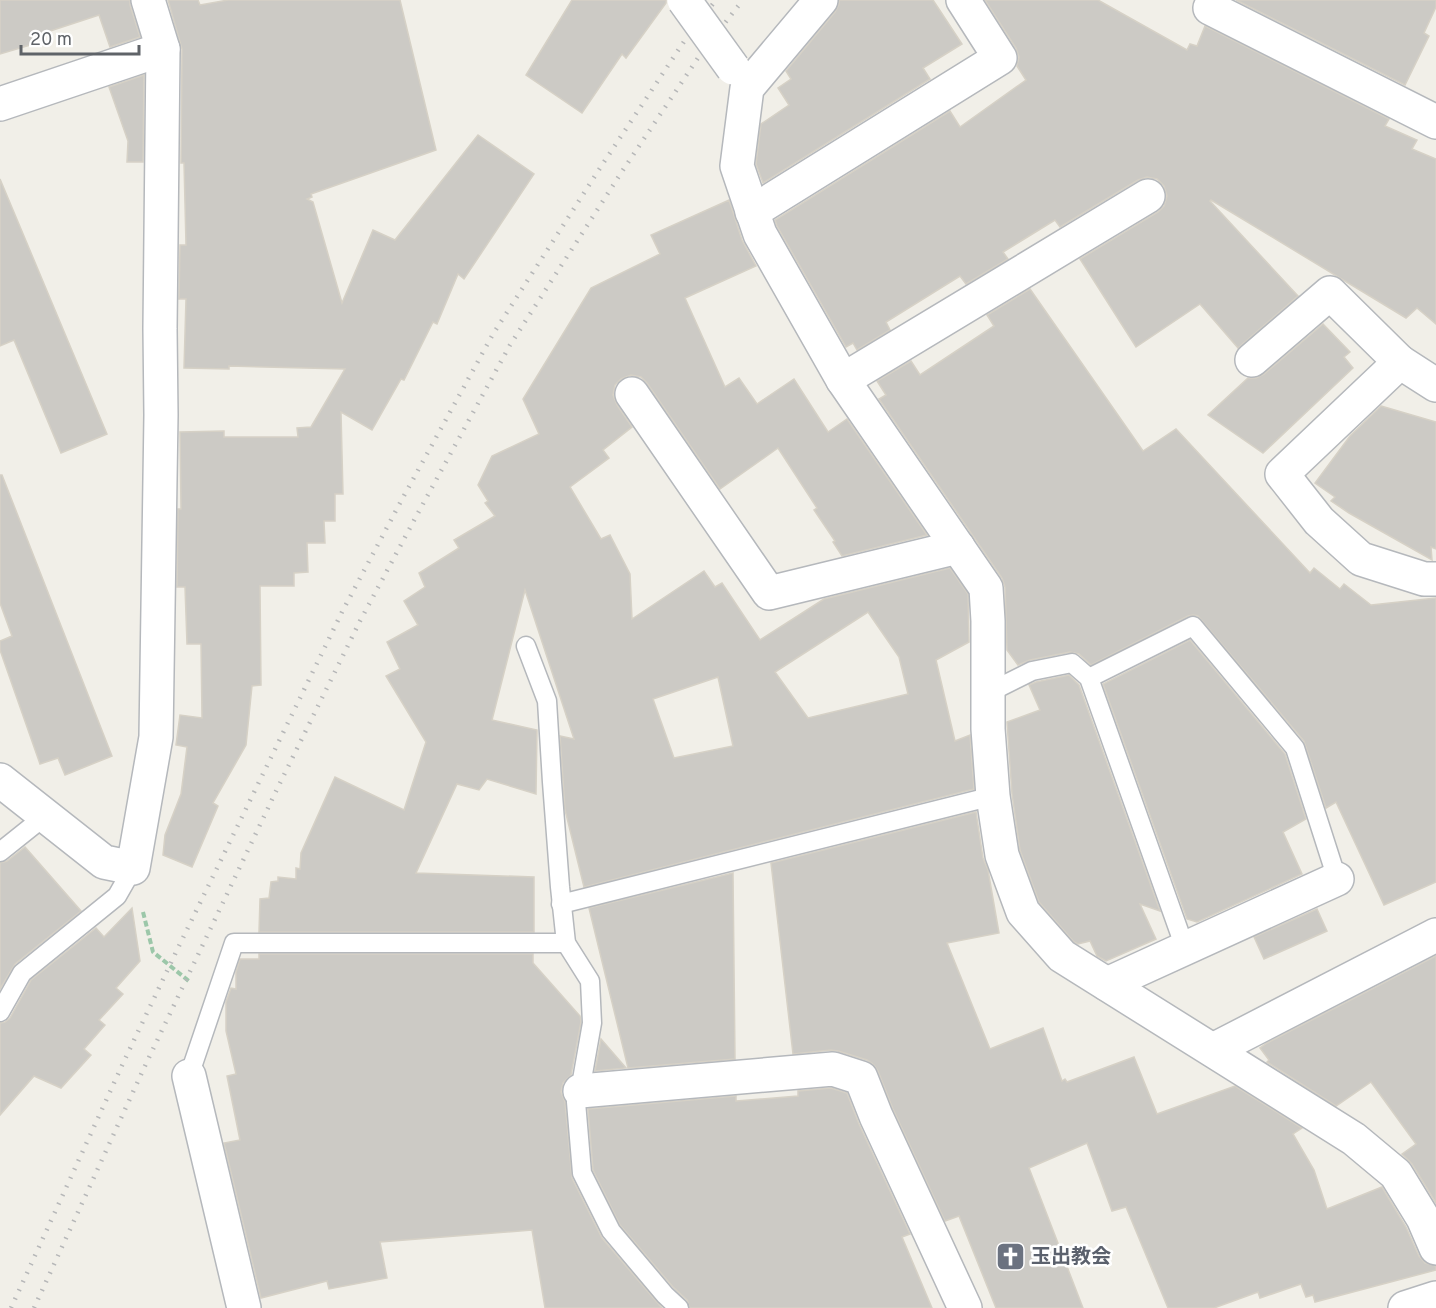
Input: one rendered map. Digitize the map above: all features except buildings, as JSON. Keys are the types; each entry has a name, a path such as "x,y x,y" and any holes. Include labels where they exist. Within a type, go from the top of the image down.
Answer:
{"street":[{"path":"0,780 104,862 133,868 156,737 163,49 148,0"},
{"path":"684,0 740,78 737,166 760,234 843,380 986,588 988,729 993,796 1002,855 1023,912 1062,956 1354,1139 1396,1174 1423,1218 1436,1248"},
{"path":"740,78 821,0"},
{"path":"752,212 1000,58 963,0"},
{"path":"1210,8 1436,122"},
{"path":"0,104 163,49"},
{"path":"843,380 1148,196"},
{"path":"1252,360 1330,293 1400,362 1436,385"},
{"path":"1400,362 1282,474 1319,521 1361,559 1424,579 1436,579"},
{"path":"632,394 769,593 958,547"},
{"path":"1107,984 1337,879"},
{"path":"1213,1050 1436,935"},
{"path":"580,1091 833,1070 861,1078 876,1116 964,1308"},
{"path":"189,1076 244,1308"},
{"path":"1406,1308 1436,1298"}],"lane":[{"path":"1089,678 1193,626 1295,748 1337,879"},
{"path":"526,646 547,701 561,904 566,944 590,981 592,1023 576,1102 582,1173 612,1231 665,1295 679,1308"},
{"path":"988,693 1032,671 1072,663 1089,678 1185,948"},
{"path":"561,904 993,796"},
{"path":"0,852 45,816"},
{"path":"0,1012 22,973 117,896 133,868"},
{"path":"189,1076 234,943 566,944"}],"path":[{"path":"133,868 153,952 214,1001"}],"railway":[{"path":"11,1308 178,948 342,612 400,503 493,334 685,40 716,0"},
{"path":"34,1308 144,1068 279,785 360,621 418,513 510,345 702,52 743,0"}],"place":[{"name":"玉出教会","path":"1010,1256"}]}
